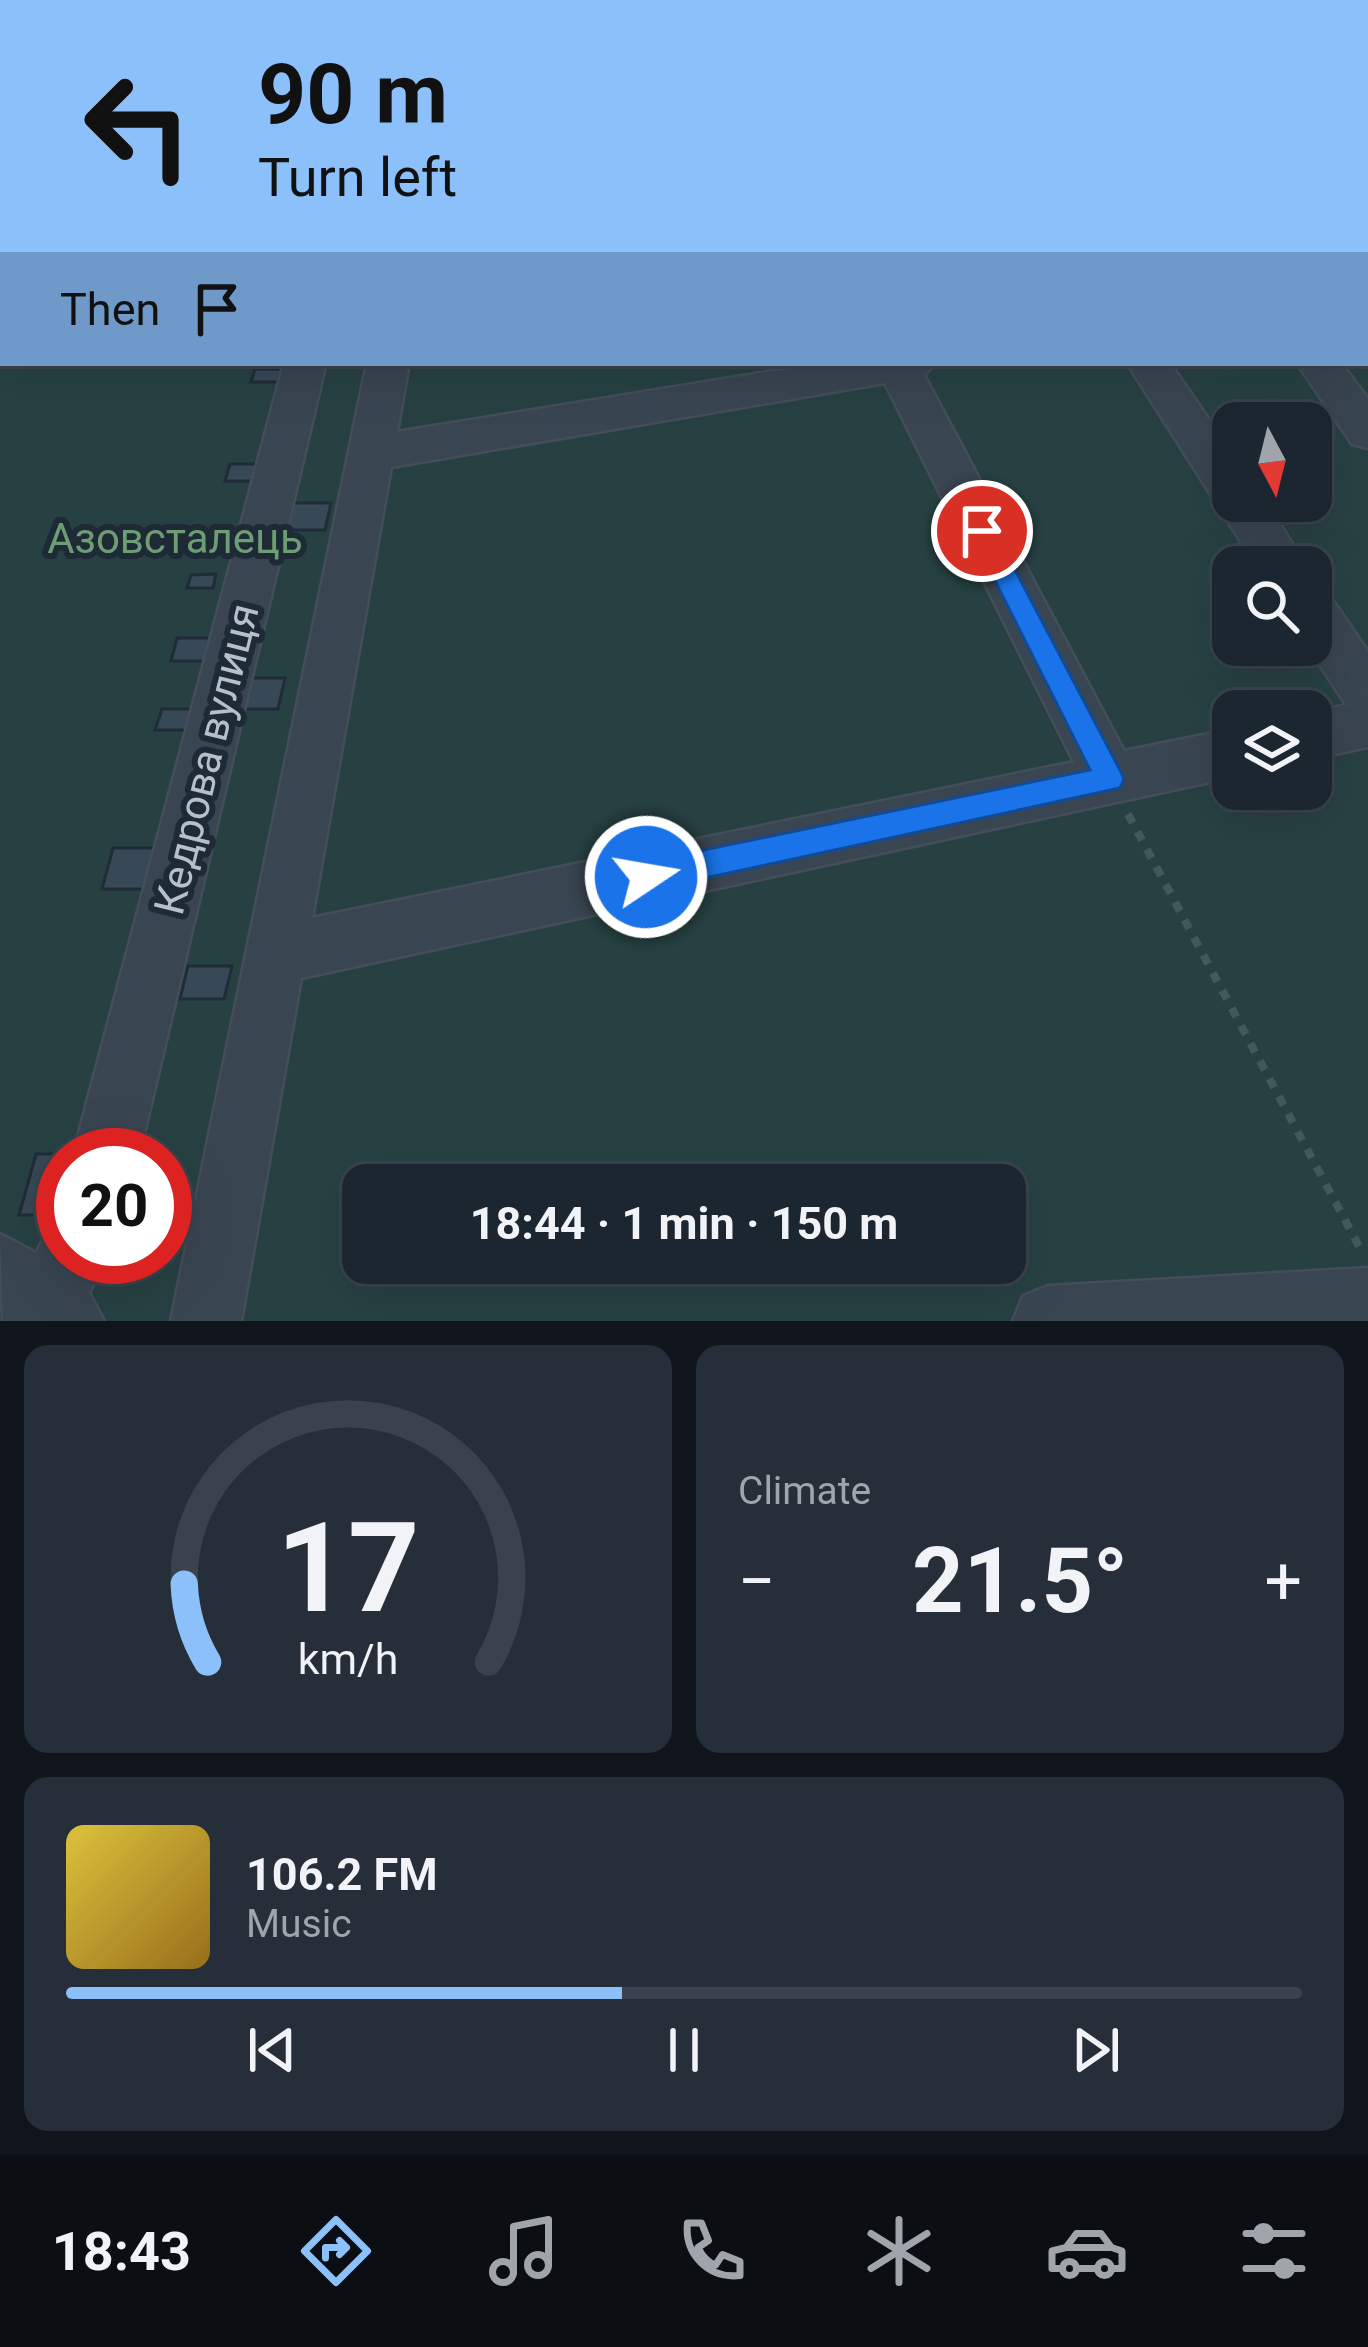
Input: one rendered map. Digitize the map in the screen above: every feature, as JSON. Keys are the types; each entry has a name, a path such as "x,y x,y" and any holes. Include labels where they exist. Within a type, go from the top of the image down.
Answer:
{"street":[{"name":"Кедрова вулиця","path":"113,1128 304,366"},
{"path":"206,1321 387,366"},
{"path":"369,454 891,366"},
{"path":"904,366 1110,779"},
{"path":"1150,366 1212,459"},
{"path":"1320,366 1368,431"},
{"path":"1332,641 1368,695"},
{"path":"1332,732 1368,724"},
{"path":"274,955 1212,757"},
{"path":"1048,1321 1368,1306"},
{"path":"1337,1321 1368,1306"}],"path":[{"path":"1110,779 1368,1264"}],"green space":[{"name":"Азовсталець","path":"0,366 1368,366 1368,1321 0,1321"}],"building":[{"path":"255,369 281,369 278,382 251,382"},
{"path":"230,464 259,464 255,481 225,481"},
{"path":"288,503 331,503 325,530 281,530"},
{"path":"216,574 213,588 187,588 191,575"},
{"path":"177,638 214,638 208,661 171,661"},
{"path":"249,678 285,678 278,709 242,709"},
{"path":"162,709 195,709 190,730 155,730"},
{"path":"113,848 161,848 151,889 102,889"},
{"path":"188,966 232,966 224,999 180,999"},
{"path":"36,1154 36,1215 19,1215"}],"route":[{"path":"646,877 1110,779 982,531"}]}
